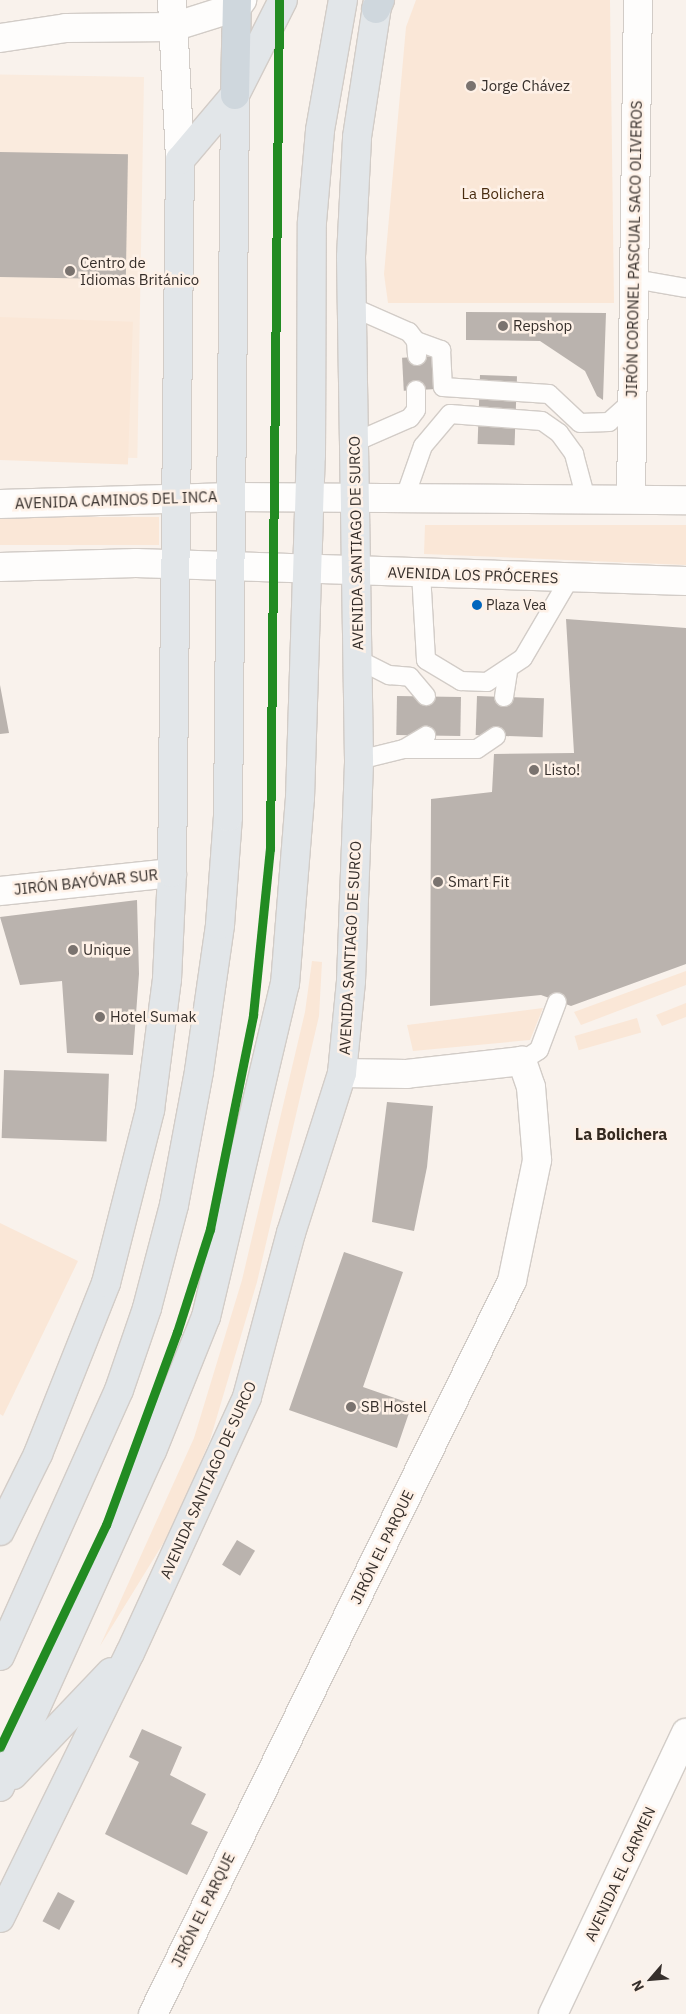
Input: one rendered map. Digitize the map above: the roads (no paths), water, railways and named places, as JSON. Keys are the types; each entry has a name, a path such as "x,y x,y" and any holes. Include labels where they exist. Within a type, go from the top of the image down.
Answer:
{"highway":[{"path":"235,95 239,2"}],"main road":[{"path":"0,1531 38,1454 106,1283 130,1193 151,1101 167,979 172,873 178,498 180,160 235,95 283,0"},
{"path":"0,1788 152,1451 206,1317 250,1145 285,984 300,798 309,498 312,222 320,130 343,0"},
{"name":"AVENIDA SANTIAGO DE SURCO","path":"0,1918 130,1653 247,1396 291,1233 342,1073 351,981 358,760 357,659 353,571 356,498 352,307 357,137 378,3"},
{"path":"0,1656 118,1390 147,1308 174,1205 221,915 228,817 235,95"},
{"path":"0,1788 130,1653"}],"street":[{"path":"172,0 180,160"},
{"name":"JIRÓN CORONEL PASCUAL SACO OLIVEROS","path":"631,499 638,0"},
{"path":"0,38 66,28 173,27 239,2"},
{"path":"232,498 405,497 686,500"},
{"name":"AVENIDA CAMINOS DEL INCA","path":"0,504 232,498"},
{"path":"0,567 177,565 230,567"},
{"name":"AVENIDA LOS PRÓCERES","path":"230,567 686,581"},
{"name":"JIRÓN BAYÓVAR SUR","path":"0,891 172,873"},
{"path":"342,1073 407,1074 522,1061"},
{"name":"JIRÓN EL PARQUE","path":"153,2014 512,1281 537,1160 531,1087 522,1061"},
{"name":"AVENIDA EL CARMEN","path":"553,2014 686,1733"}],"lane":[{"path":"634,279 686,288"},
{"path":"352,307 409,332 417,349 441,350 443,387 549,394 574,421 574,454 586,498"},
{"path":"416,390 416,410"},
{"path":"574,421 609,422 631,402"},
{"path":"355,442 398,425 416,410 542,421 560,433 574,454"},
{"path":"405,497 423,446 450,414"},
{"path":"410,677 426,660 420,573"},
{"path":"426,660 461,681 487,682 508,672 524,658 570,578"},
{"path":"357,659 389,675 410,677 426,696"},
{"path":"504,697 508,672"},
{"path":"358,760 404,748 426,736"},
{"path":"404,748 477,749 496,736"},
{"path":"522,1061 539,1050 557,1002"}],"place":[{"name":"Jorge Chávez","path":"471,86"},
{"name":"Centro de Idiomas Británico","path":"70,271"},
{"name":"Repshop","path":"503,326"},
{"name":"Plaza Vea","path":"477,605"},
{"name":"Listo!","path":"534,770"},
{"name":"Smart Fit","path":"438,882"},
{"name":"Unique","path":"73,950"},
{"name":"Hotel Sumak","path":"100,1017"},
{"name":"SB Hostel","path":"351,1407"}],"district":[{"name":"La Bolichera","path":"621,1134"}]}
